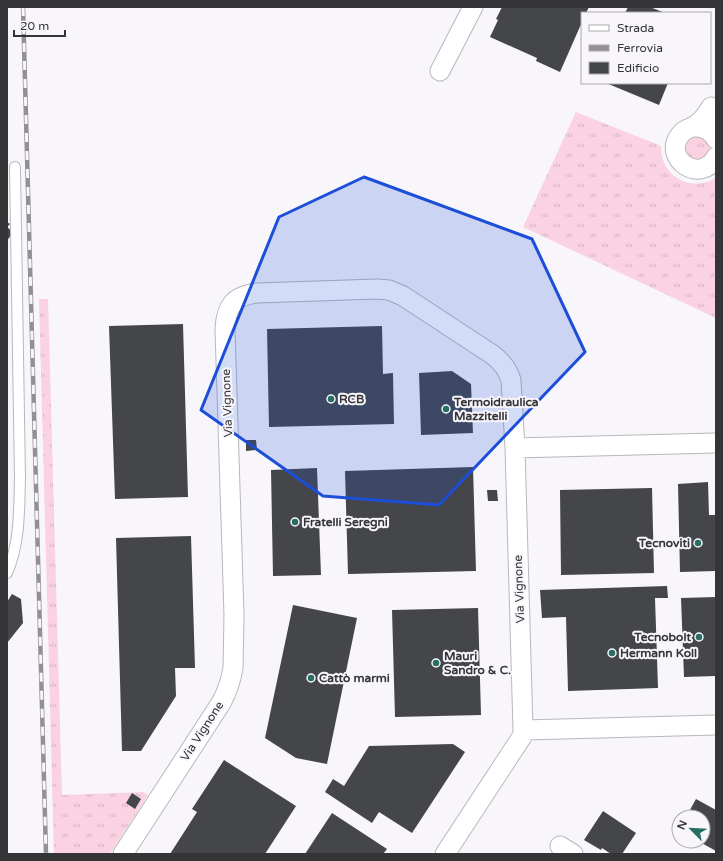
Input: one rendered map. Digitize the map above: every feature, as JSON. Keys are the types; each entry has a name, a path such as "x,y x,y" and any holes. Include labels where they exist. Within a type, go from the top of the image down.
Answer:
{"street":[{"path":"440,71 473,7"},
{"path":"712,164 696,169 689,168 683,164 677,155 676,145 682,133 696,125 705,117 713,100"},
{"path":"713,100 709,112 709,121 715,138"},
{"path":"690,128 703,128 709,131 715,138"},
{"name":"Via Vignone","path":"122,854 220,703 227,690 232,675 234,615 225,329 226,314 235,302 249,294 369,289 389,290 403,296 499,359 509,374 511,380 515,448 523,735 445,854"},
{"path":"515,448 716,443"},
{"path":"523,730 716,725"}],"lane":[{"path":"7,573 13,556 17,537 20,479 15,167"}],"highlighted area":[{"path":"364,177 532,239 585,352 439,505 323,496 201,410 279,217"}],"green space":[{"path":"576,112 661,146 662,157 666,166 671,173 679,179 697,184 716,178 716,318 523,227"},
{"path":"702,135 708,143 710,150 707,157 696,161 685,154 684,145 689,137"},
{"path":"39,299 48,299 62,795 144,792 148,795 110,854 54,854"}],"building":[{"path":"502,7 589,7 586,12 581,12 581,24 560,72 536,61 537,58 490,37 498,20 496,19"},
{"path":"628,7 650,7 662,12 626,12"},
{"path":"608,84 668,84 659,105"},
{"path":"7,227 13,232 7,241"},
{"path":"183,324 188,497 115,499 109,326"},
{"name":"RCB","path":"382,326 383,374 393,373 394,424 269,427 267,329"},
{"name":"Termoidraulica Mazzitelli","path":"452,371 471,384 473,433 421,435 419,373"},
{"path":"246,440 256,440 257,450 246,451"},
{"path":"473,467 476,571 348,574 345,471"},
{"name":"Fratelli Seregni","path":"317,468 321,575 273,576 271,470"},
{"name":"Tecnoviti","path":"708,482 709,515 716,515 716,571 680,572 678,484"},
{"path":"652,488 654,573 561,575 560,490"},
{"path":"487,490 497,490 498,501 488,501"},
{"path":"191,536 195,668 175,668 176,696 141,751 122,751 116,538"},
{"name":"Hermann Koll","path":"667,586 668,598 655,598 658,688 568,691 566,617 542,618 540,590"},
{"path":"12,594 21,599 23,623 7,643 7,602"},
{"name":"Tecnobolt","path":"716,597 716,676 684,677 681,598"},
{"name":"Cattò marmi","path":"293,605 357,618 327,764 296,758 265,738"},
{"name":"Mauri Sandro & C.","path":"478,608 481,715 395,717 392,610"},
{"path":"453,744 465,752 412,833 379,812 372,823 325,792 333,779 344,786 369,746"},
{"path":"224,760 296,806 265,854 170,854 197,812 192,809"},
{"path":"132,793 141,799 135,809 126,803"},
{"path":"696,799 716,810 716,851 711,848 711,809 690,809"},
{"path":"603,811 636,833 622,854 611,854 584,840"},
{"path":"332,813 387,849 383,854 305,854"}],"railway":[{"path":"23,7 46,854"}],"place":[{"name":"RCB","path":"331,399"},
{"name":"Termoidraulica Mazzitelli","path":"446,409"},
{"name":"Fratelli Seregni","path":"295,522"},
{"name":"Tecnoviti","path":"698,543"},
{"name":"Tecnobolt","path":"699,637"},
{"name":"Hermann Koll","path":"612,653"},
{"name":"Mauri Sandro & C.","path":"436,663"},
{"name":"Cattò marmi","path":"311,678"}]}
